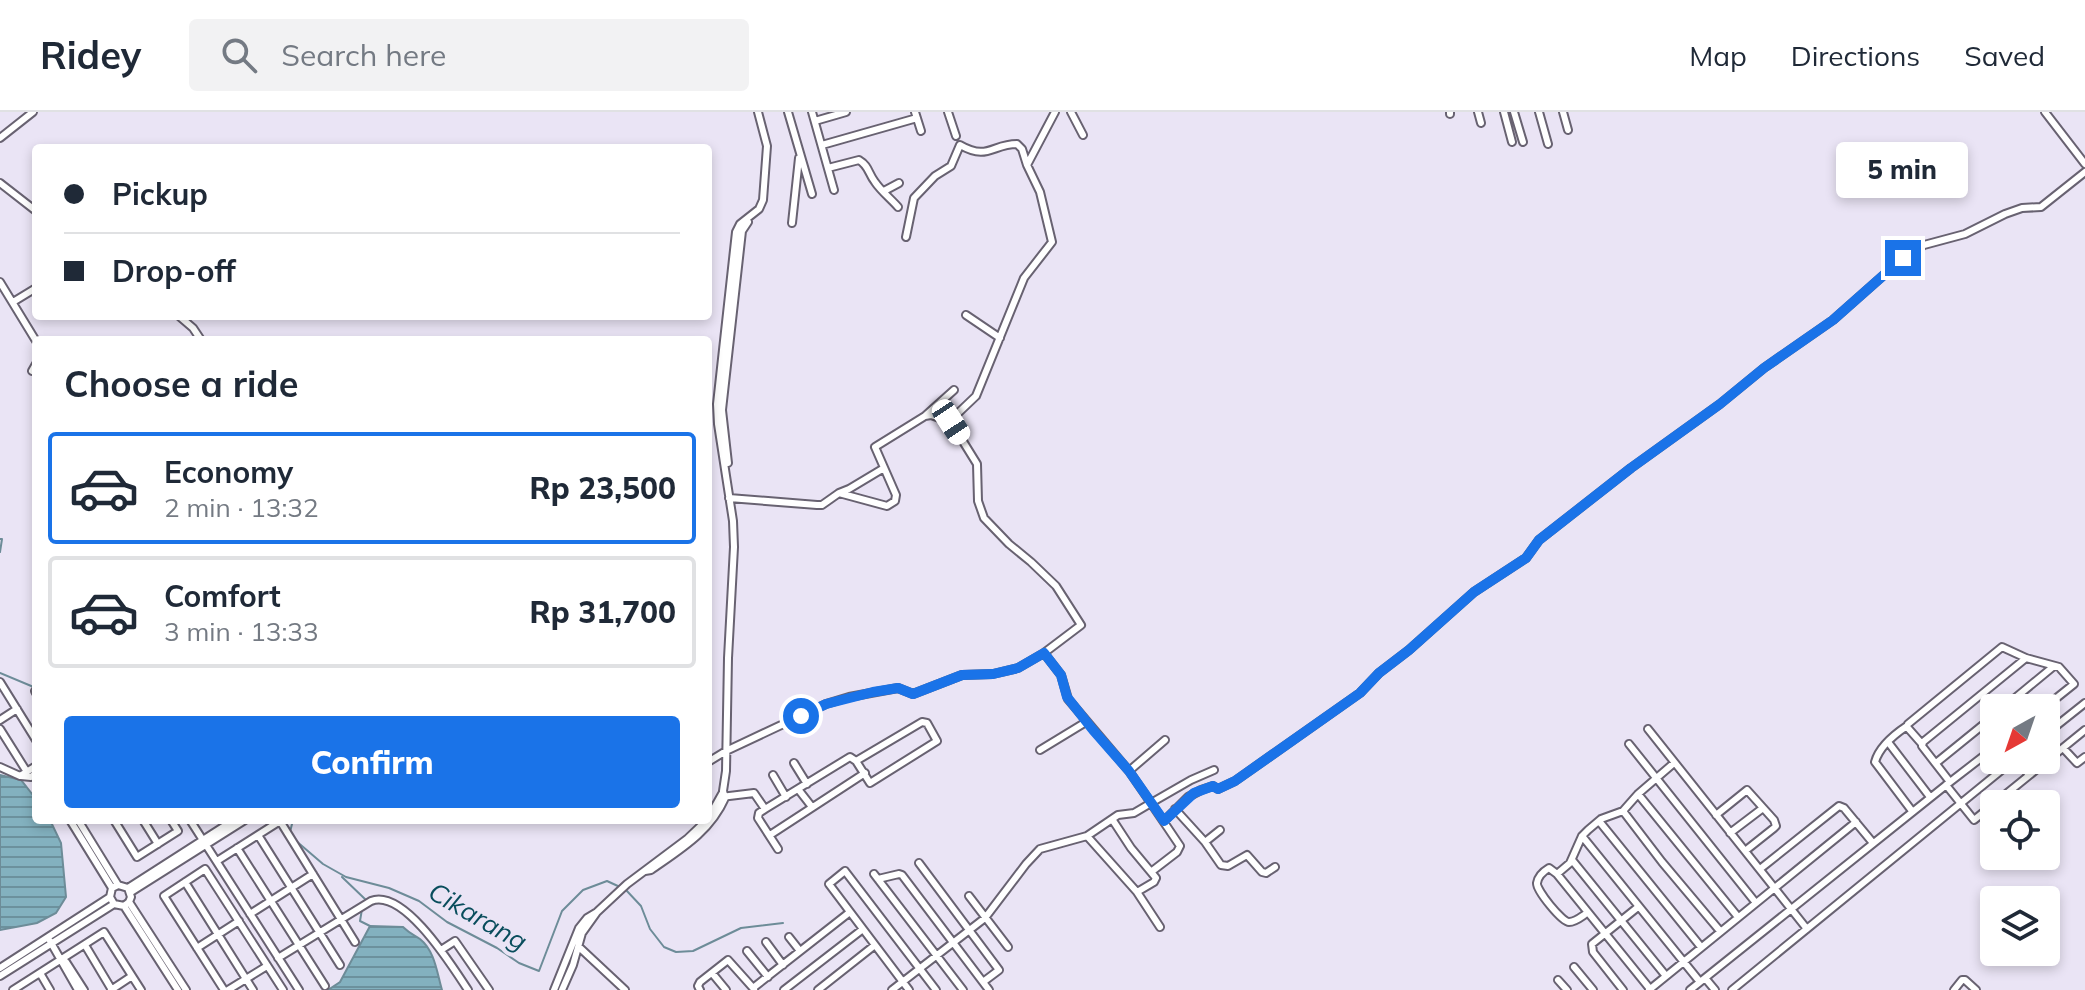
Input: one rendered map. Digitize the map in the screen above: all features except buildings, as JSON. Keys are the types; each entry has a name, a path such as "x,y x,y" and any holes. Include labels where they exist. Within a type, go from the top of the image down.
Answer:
{"street":[{"path":"0,138 33,112"},
{"path":"788,112 812,194"},
{"path":"812,112 834,190"},
{"path":"815,121 846,112"},
{"path":"948,112 956,136"},
{"path":"1027,165 1055,112"},
{"path":"1071,112 1083,135"},
{"path":"1478,112 1481,123"},
{"path":"1504,112 1512,142"},
{"path":"1514,112 1523,142"},
{"path":"1539,112 1548,144"},
{"path":"1563,112 1568,130"},
{"path":"2045,112 2085,164"},
{"path":"712,821 723,795 734,547 720,424 742,231 744,225 765,206 769,176 771,144 761,113"},
{"path":"822,145 916,115 921,131"},
{"path":"906,237 914,198 935,176 951,166 960,145 971,152 982,153 1011,144 1017,144 1022,149 1040,192 1052,242 1024,278 976,396 951,422"},
{"path":"792,223 799,150"},
{"path":"828,168 859,160 898,207"},
{"path":"1164,821 1198,791 1213,786 1222,788 1235,781 1360,693 1474,592 1526,558 1539,540 1631,468 1833,320 1908,254 1931,243 1965,234 2022,208 2041,207 2085,172"},
{"path":"0,183 32,208"},
{"path":"884,191 899,183"},
{"path":"0,282 33,336"},
{"path":"13,302 32,290"},
{"path":"966,315 1000,338"},
{"path":"184,320 198,336"},
{"path":"839,493 883,506 891,505 896,495 875,447 925,416 954,390"},
{"path":"712,760 837,701 898,688 915,694 962,675 993,674 1018,668 1080,627 1081,623 1056,586 984,518 978,501 977,464 951,422 925,416"},
{"path":"731,501 822,505 884,468"},
{"path":"1912,811 1875,762 1875,757 1888,742 2002,647 2026,658 2059,667 2076,682 2060,695"},
{"path":"1044,653 1061,675 1067,697 1129,771 1178,840 1180,848 1177,852 1151,872"},
{"path":"1922,744 2026,658"},
{"path":"2020,694 2054,666"},
{"path":"0,682 32,733"},
{"path":"2060,723 2085,703"},
{"path":"0,720 17,709"},
{"path":"778,849 758,818 759,813 850,757 870,783 937,741 927,723 922,722 856,761"},
{"path":"1040,750 1086,722"},
{"path":"1907,726 1974,820 2085,730"},
{"path":"1936,763 1980,727"},
{"path":"0,729 24,774"},
{"path":"1648,729 1807,929"},
{"path":"1129,771 1165,740"},
{"path":"1888,742 1930,797"},
{"path":"1629,744 1756,903"},
{"path":"2063,748 2074,762 2085,757"},
{"path":"1690,990 1980,759"},
{"path":"794,763 807,784"},
{"path":"1557,874 1572,860 1582,836 1599,821 1623,811 1674,763"},
{"path":"0,767 32,776"},
{"path":"24,774 32,769"},
{"path":"892,990 985,918 1040,849 1087,836 1112,819 1134,813 1214,770"},
{"path":"770,835 865,773"},
{"path":"1732,990 1998,774"},
{"path":"773,775 786,797"},
{"path":"798,789 812,807"},
{"path":"1716,815 1747,790 1763,808 1776,826 1745,851"},
{"path":"723,795 754,793 765,809"},
{"path":"1638,794 1738,917"},
{"path":"712,813 723,795"},
{"path":"1760,869 1837,807 1844,808 1873,843"},
{"path":"1730,833 1763,808"},
{"path":"1175,809 1223,866 1247,855 1262,872 1275,867"},
{"path":"1623,811 1720,931"},
{"path":"1112,819 1155,880 1137,892"},
{"path":"1599,821 1701,947"},
{"path":"1587,913 1579,919 1565,921 1537,888 1537,881 1547,869 1557,874 1649,990 1856,822"},
{"path":"0,976 112,900 115,887 78,824"},
{"path":"116,824 137,857 178,831 174,824"},
{"path":"146,824 158,844"},
{"path":"193,824 299,990"},
{"path":"205,842 229,824"},
{"path":"115,887 129,890 238,824"},
{"path":"217,861 275,824"},
{"path":"282,824 355,942"},
{"path":"554,990 579,928 587,918 703,824"},
{"path":"645,871 698,837 710,824"},
{"path":"1205,842 1220,830"},
{"path":"258,835 340,965"},
{"path":"1087,836 1137,892 1160,927"},
{"path":"1582,836 1684,961 1715,990"},
{"path":"237,848 325,986"},
{"path":"1572,860 1666,976"},
{"path":"919,863 999,970 983,982"},
{"path":"267,966 226,990 164,896 205,869 283,990"},
{"path":"909,990 829,884 845,871 936,990"},
{"path":"250,914 313,874"},
{"path":"963,990 876,876 901,874 989,990"},
{"path":"185,882 253,990"},
{"path":"126,904 129,890"},
{"path":"969,896 1008,947"},
{"path":"278,958 371,901 386,899 406,912 441,950 468,990"},
{"path":"112,900 126,904 186,990"},
{"path":"1623,990 1593,952 1592,944 1638,907"},
{"path":"562,990 585,928 597,912"},
{"path":"700,990 698,985 728,960 754,989 850,912"},
{"path":"197,948 239,921"},
{"path":"784,990 863,929"},
{"path":"18,989 104,932 141,990"},
{"path":"789,937 800,951"},
{"path":"50,940 81,990"},
{"path":"0,968 50,940"},
{"path":"441,950 455,941 489,990"},
{"path":"766,942 783,965"},
{"path":"85,945 112,990 132,976"},
{"path":"818,990 875,945"},
{"path":"579,947 625,990"},
{"path":"747,951 768,977"},
{"path":"158,953 178,990"},
{"path":"1574,967 1593,990"},
{"path":"40,973 50,990"},
{"path":"712,973 726,990"},
{"path":"1558,980 1567,990"},
{"path":"1954,990 1965,980 1976,990"}],"water":[{"path":"0,775 21,780 32,794 32,824 52,824 61,843 66,897 56,913 37,923 0,930"},
{"path":"370,926 403,927 420,939 432,956 442,990 328,990 340,982"}],"waterway":[{"name":"Cikarang","path":"0,539 0,552"},
{"name":"Cikarang","path":"0,673 32,686"},
{"name":"Cikarang","path":"290,832 292,824"},
{"name":"Cikarang","path":"295,840 323,864 346,877 389,888 419,901 447,922 539,971 562,911 583,890 607,881 620,887"},
{"path":"342,877 366,900"},
{"name":"Cikarang","path":"626,890 641,906 650,929 664,947 676,952 693,951 741,928 783,923"},
{"path":"362,909 360,921 370,926"}],"route":[{"path":"801,716 849,697 898,688 913,694 962,675 1004,672 1024,666 1044,653 1061,675 1067,697 1129,771 1164,821 1194,793 1213,786 1222,788 1235,781 1360,693 1474,592 1526,558 1539,540 1631,468 1833,320 1903,258"}]}
